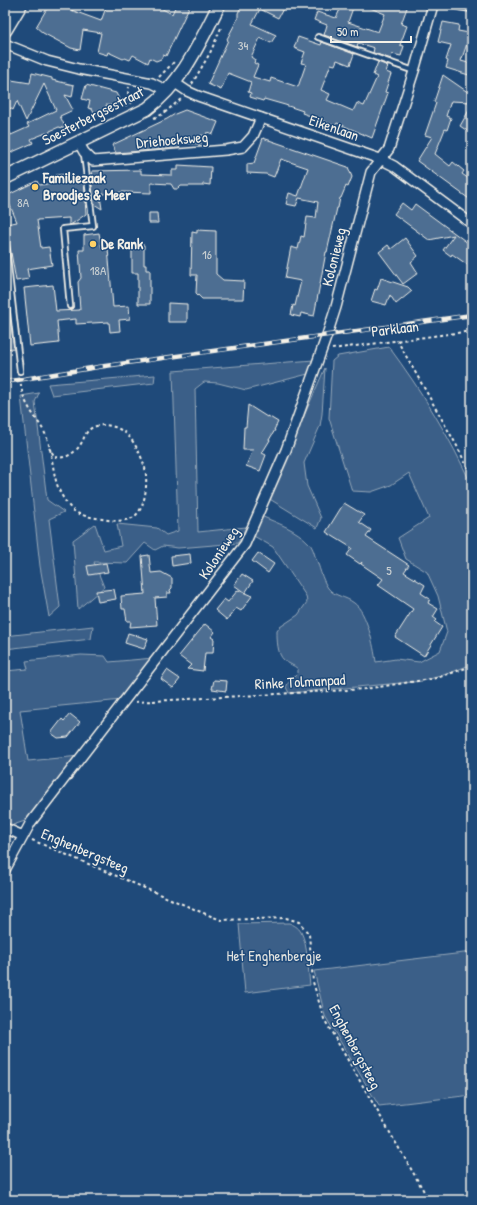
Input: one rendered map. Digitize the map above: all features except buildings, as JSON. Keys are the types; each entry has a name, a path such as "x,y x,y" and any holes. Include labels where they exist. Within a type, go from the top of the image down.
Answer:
{"main road":[{"path":"5,30 20,5"}],"street":[{"name":"Soesterbergsestraat","path":"5,178 82,148 147,109 159,100 172,87 186,68 219,5"},
{"name":"Kolonieweg","path":"5,870 32,822 245,544 286,450 322,350 336,307 371,172 389,149 434,5"},
{"path":"459,5 472,7"},
{"name":"Eikenlaan","path":"5,44 47,61 187,91 380,159 394,166 472,224"},
{"name":"Driehoeksweg","path":"82,148 93,161 226,150 243,147 253,136 261,118"},
{"path":"5,828 23,836"}],"lane":[{"path":"318,37 414,71"},
{"name":"Soesterbergsestraat","path":"70,306 63,229 92,226 82,148"},
{"path":"5,240 20,371"}],"path":[{"name":"Soesterbergsestraat","path":"130,79 126,107 176,61"},
{"name":"Parklaan","path":"322,350 472,331"},
{"path":"397,340 457,446 472,477"},
{"path":"20,371 22,392 43,429 60,492 70,508 75,513 107,520 121,521 130,519 139,512 144,498 146,478 145,468 134,445 125,432 111,426 96,426 86,432 81,443 71,454 65,457 55,457 49,448"},
{"name":"Rinke Tolmanpad","path":"127,699 134,702 169,701 364,689 437,678 472,666"},
{"name":"Enghenbergsteeg","path":"23,836 221,920 286,918 299,922 309,934 313,982 324,1019 429,1200"}],"green space":[{"path":"389,347 434,414 472,486 472,664 450,673 423,681 289,693 286,687 298,673 298,669 286,661 280,654 277,631 280,627 298,615 307,602 306,596 273,547 252,535 261,516 292,530 310,544 328,588 334,593 354,603 363,614 372,639 376,662 396,659 419,662 440,651 447,632 438,596 427,572 406,559 398,538 429,518 409,473 391,485 371,492 352,491 329,418 332,361 338,356"},
{"path":"314,360 308,374 246,390 218,383 204,382 195,389 198,532 246,527 238,543 178,548 163,546 155,550 145,543 127,563 94,562 104,587 78,609 73,540 95,524 104,550 121,546 117,524 157,528 166,535 178,531 173,371"},
{"path":"325,368 320,426 304,463 307,486 321,518 317,528 268,498"},
{"path":"155,375 154,383 52,395 48,384"},
{"path":"39,393 35,402 47,500 64,512 49,519 60,607 49,617 40,566 21,396"},
{"path":"93,626 91,639 5,649 5,636"},
{"path":"81,655 105,656 109,662 154,658 122,700 20,710 28,761 80,756 31,819 13,825 5,823 5,671 28,669 26,661"},
{"name":"Het Enghenbergje","path":"289,923 299,929 303,937 310,985 245,993 239,924"},
{"path":"472,952 472,1095 379,1106 325,1016 314,971"}],"railway":[{"path":"5,382 98,367 472,315"}],"place":[{"name":"Familiezaak Broodjes & Meer","path":"35,187"},
{"name":"De Rank","path":"93,244"}]}
